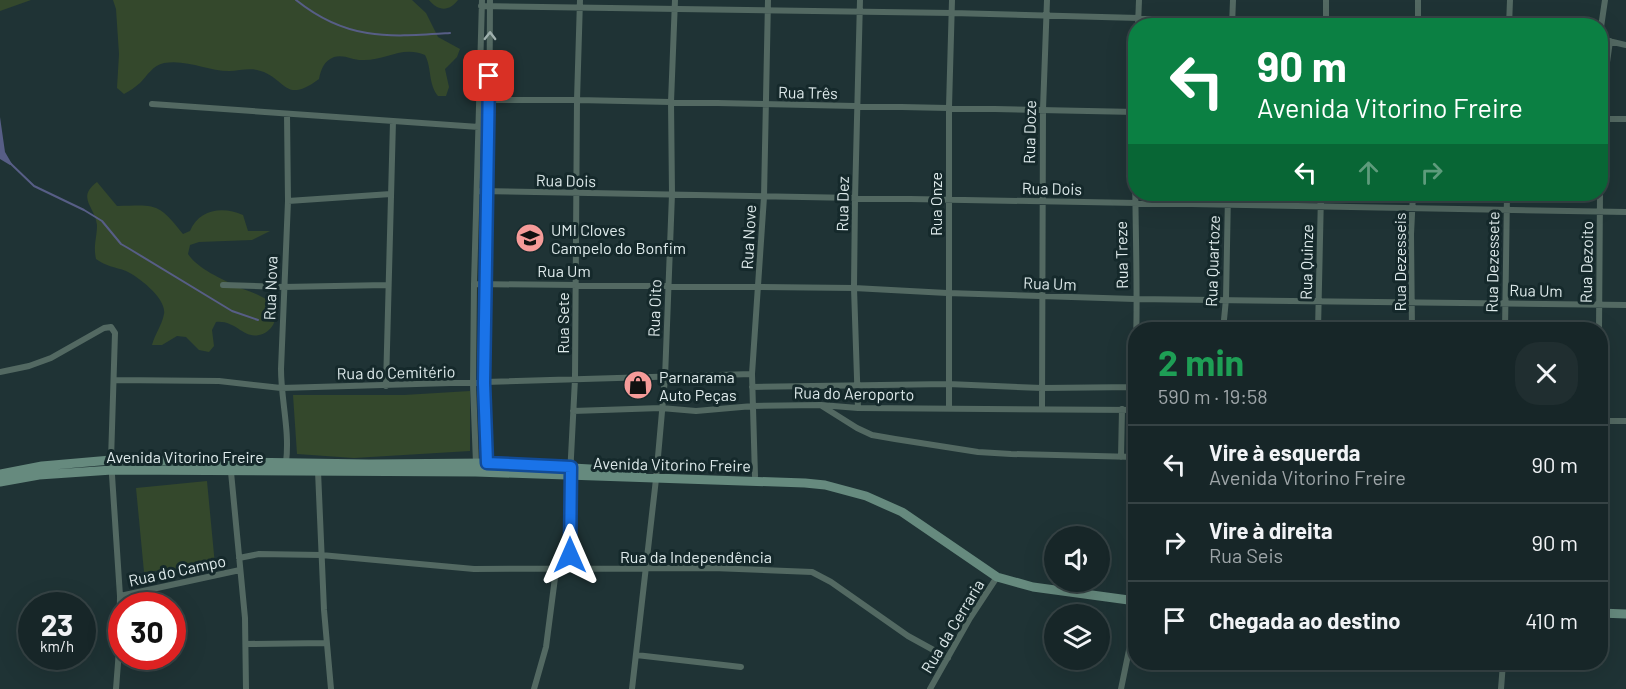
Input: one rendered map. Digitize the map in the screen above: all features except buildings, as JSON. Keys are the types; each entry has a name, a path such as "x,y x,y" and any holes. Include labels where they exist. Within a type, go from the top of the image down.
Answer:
{"street":[{"name":"Rua Oito","path":"656,476 665,378 669,286 672,194 671,102 675,0"},
{"name":"Rua Nove","path":"755,476 752,374 764,197 764,105 768,0"},
{"name":"Rua Dez","path":"858,408 854,288 860,0"},
{"name":"Rua Onze","path":"949,408 947,293 952,0"},
{"name":"Rua Doze","path":"1042,408 1043,109 1047,0"},
{"path":"1138,18 1139,0"},
{"path":"1233,0 1233,18"},
{"path":"1326,0 1326,18"},
{"path":"1418,0 1418,18"},
{"path":"1509,18 1510,0"},
{"path":"1602,18 1605,0"},
{"path":"482,467 473,384 481,3 1046,16 1128,21"},
{"path":"482,467 489,191 490,3"},
{"name":"Rua Sete","path":"571,472 575,379 580,4"},
{"path":"1608,55 1610,41 1626,45"},
{"name":"Rua Três","path":"480,100 1128,112"},
{"path":"152,104 479,127"},
{"name":"Rua Nova","path":"286,462 288,442 281,387 288,201 287,115"},
{"path":"1608,119 1626,119"},
{"path":"386,386 393,122"},
{"name":"Rua Dois","path":"478,191 1626,212"},
{"path":"288,201 391,194"},
{"name":"Rua Treze","path":"1134,201 1136,322"},
{"name":"Rua Quartoze","path":"1224,322 1227,201"},
{"name":"Rua Quinze","path":"1318,322 1321,201"},
{"name":"Rua Dezesseis","path":"1412,322 1413,201"},
{"name":"Rua Dezessete","path":"1505,322 1507,201"},
{"name":"Rua Dezoito","path":"1599,322 1600,201"},
{"name":"Rua Um","path":"474,284 854,288 1136,299 1626,305"},
{"path":"224,285 283,287 387,285"},
{"name":"Rua do Campo","path":"0,372 29,366 51,358 104,328 111,327 115,333 111,465 120,592"},
{"name":"Rua do Cemitério","path":"114,380 247,382 281,387 473,384 752,374"},
{"path":"753,387 948,384 1042,388 1128,387"},
{"path":"821,405 872,435 895,439 978,452 1128,457"},
{"name":"Rua do Aeroporto","path":"573,411 661,408 696,411 753,406 821,405 858,408 1128,410"},
{"path":"1121,457 1122,409"},
{"path":"1608,421 1626,421"},
{"name":"Avenida Vitorino Freire","path":"0,474 42,466 286,462 482,467 805,483 860,494 902,512 997,578 1033,588 1128,600"},
{"name":"Avenida Vitorino Freire","path":"0,482 111,465 231,472 482,467"},
{"path":"318,471 326,643 331,689"},
{"path":"231,472 246,644 246,689"},
{"path":"570,570 571,472"},
{"path":"632,689 656,476"},
{"name":"Avenida Vitorino Freire","path":"656,476 796,477 830,482 872,493 894,502 999,572 1012,578 1050,586 1128,595"},
{"name":"Rua da Independência","path":"239,558 259,554 321,555 474,569 713,568 812,572 831,582 908,636 948,658"},
{"name":"Rua do Campo","path":"138,592 240,570"},
{"path":"534,689 546,647 556,570"},
{"name":"Rua da Cerraria","path":"930,689 970,618 997,578"},
{"path":"1608,613 1626,614"},
{"path":"246,644 326,643"},
{"path":"1121,689 1128,654"},
{"path":"636,655 741,667"},
{"name":"Rua do Campo","path":"116,689 117,670"},
{"path":"1501,689 1502,670"}],"green space":[{"path":"0,0 31,0 0,11"},
{"path":"113,0 412,0 426,13 438,37 460,49 457,57 445,69 449,87 446,96 438,96 431,81 425,55 417,52 401,52 370,60 334,57 324,66 319,79 298,90 291,90 267,73 257,70 232,71 173,62 164,63 153,68 140,83 124,94 117,88 119,54 116,9"},
{"path":"429,0 458,0 451,7 443,9"},
{"path":"97,182 117,206 140,205 155,208 168,216 183,234 190,231 199,218 205,214 220,210 243,215 248,231 270,231 252,240 199,242 190,245 188,254 211,273 272,304 276,316 270,329 263,334 253,336 229,324 216,322 212,330 214,346 209,352 199,350 186,337 177,336 162,345 152,345 164,314 164,308 157,295 145,283 126,271 96,259 96,218 87,198 91,188"},
{"path":"470,391 470,451 354,458 297,454 293,395 404,395"},
{"path":"207,481 215,565 144,572 136,488"}],"water":[{"path":"0,117 5,152 12,164 10,165 0,159"}],"waterway":[{"path":"296,0 333,23 351,30 388,35 450,33"},
{"path":"10,163 34,186 102,221 121,244 232,311 258,320"}],"place":[{"name":"UMI Cloves Campelo do Bonfim","path":"530,238"},
{"name":"Parnarama Auto Peças","path":"638,385"}],"route":[{"path":"489,76 489,191 484,383 487,463 571,467 570,555"}]}
